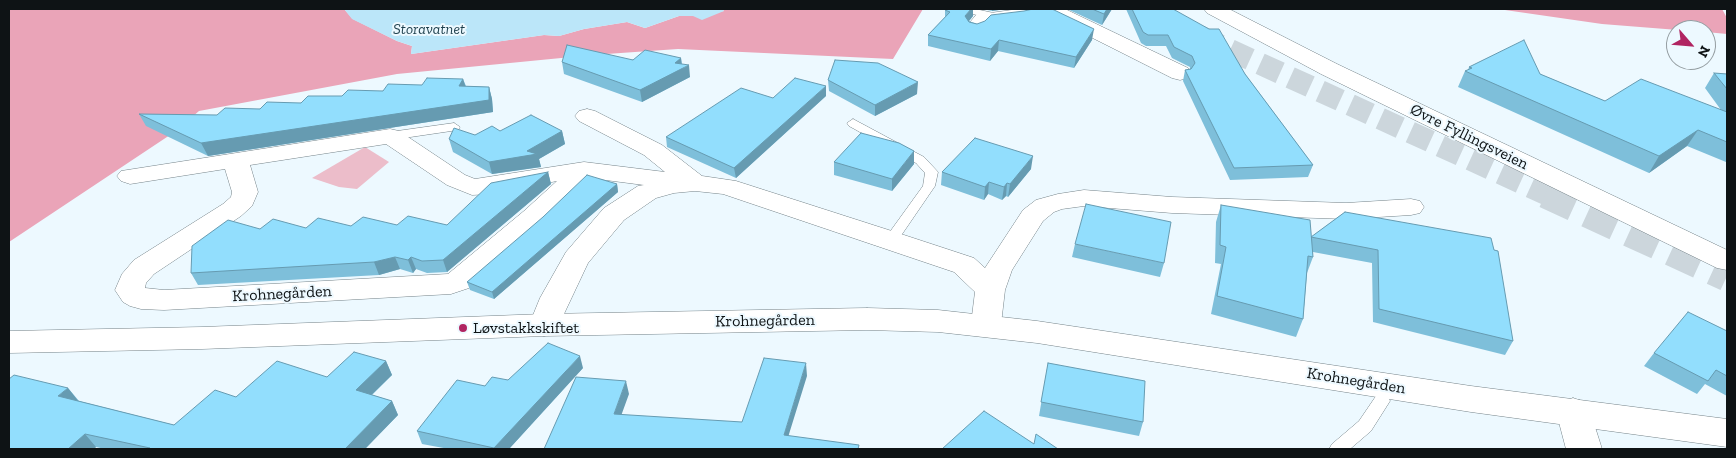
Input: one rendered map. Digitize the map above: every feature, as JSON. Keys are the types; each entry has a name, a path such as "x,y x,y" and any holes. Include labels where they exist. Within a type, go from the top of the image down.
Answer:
{"street":[{"path":"976,27 983,19 1023,14 1038,9"},
{"path":"1050,9 1180,73"},
{"name":"Øvre Fyllingsveien","path":"1214,9 1329,69 1727,261"},
{"path":"587,116 653,150 695,183"},
{"path":"130,176 390,136 456,180 472,187 490,186 584,170 727,188 964,265 990,290"},
{"name":"Krohnegården","path":"236,160 245,192 243,200 232,210 144,267 132,281 130,290 134,295 141,299 164,300 451,284 459,281 534,217 584,170"},
{"path":"544,325 555,298 576,259 614,214 647,192 673,184 695,183"},
{"path":"986,324 990,290 998,270 1032,216 1045,206 1058,202 1084,198 1172,205 1346,210 1411,207"},
{"name":"Krohnegården","path":"9,342 202,338 544,325 867,319 938,320 986,324 1471,399 1727,432"},
{"path":"1573,411 1584,449"}],"lane":[{"path":"962,9 999,17"},
{"path":"853,123 920,160 932,172 929,186 891,240"},
{"path":"390,136 454,127"},
{"name":"Krohnegården","path":"1338,449 1364,426 1382,401"}],"shaded area":[{"path":"9,9 344,9 353,19 397,41 412,46 411,54 544,35 559,36 584,29 627,22 645,28 679,16 693,16 724,11 722,9 923,9 893,59 678,49 592,55 397,74 199,111 176,131 9,242"},
{"path":"1498,9 1722,9 1727,18 1727,34 1716,33 1716,20 1666,20 1666,29 1602,24"},
{"path":"365,147 389,162 357,189 339,187 312,178"}],"water":[{"name":"Storavatnet","path":"344,9 722,9 724,11 702,20 693,16 679,16 645,28 627,22 584,29 559,36 544,35 411,54 412,46 397,41 352,19"}],"building":[{"path":"971,9 965,16 969,22 977,24 985,21 991,15 1033,9 1052,9 1094,29 1076,57 999,40 991,49 928,35 950,12 945,10"},
{"path":"1092,9 1107,9 1104,14"},
{"path":"1132,9 1173,9 1209,29 1219,29 1245,74 1313,165 1234,168 1185,70 1191,69 1195,63 1192,56 1174,47 1168,35 1148,35 1143,32"},
{"path":"1524,40 1540,74 1605,101 1641,79 1727,112 1727,142 1698,130 1659,156 1465,71 1472,68 1469,67"},
{"path":"567,45 633,60 645,50 681,58 675,63 689,65 640,90 562,62"},
{"path":"835,60 878,63 918,82 875,105 828,80"},
{"path":"1714,73 1727,74 1727,89"},
{"path":"427,78 463,79 459,86 489,87 489,100 201,143 139,114 217,115 225,108 260,109 267,102 301,103 308,96 342,96 348,90 383,91 388,84 422,85"},
{"path":"795,78 826,86 734,168 666,137 741,88 773,98"},
{"path":"531,115 562,131 527,151 537,154 489,162 449,139 454,128 475,135 492,126 500,131"},
{"path":"861,133 899,143 914,151 892,179 834,162"},
{"path":"975,138 1033,156 1010,184 1007,183 1004,187 989,182 985,187 942,172"},
{"path":"548,172 443,260 422,261 411,257 408,260 395,257 374,262 191,273 192,246 228,220 260,229 273,219 306,228 318,218 351,226 363,217 397,225 408,216 447,225 491,183"},
{"path":"587,175 617,184 492,292 467,282 543,217"},
{"path":"1086,204 1171,222 1164,263 1075,244"},
{"path":"1221,205 1310,220 1313,257 1308,256 1303,319 1217,296 1226,247 1220,245"},
{"path":"1345,212 1491,238 1494,250 1498,251 1513,341 1379,309 1378,250 1311,237"},
{"path":"1688,312 1727,331 1727,376 1716,370 1708,381 1654,353"},
{"path":"548,343 580,356 494,448 417,431 457,380 485,386 492,377 508,380"},
{"path":"354,352 386,361 356,390 392,401 345,449 148,449 150,448 85,434 68,449 9,449 9,379 14,375 68,388 58,396 174,425 215,390 236,397 277,361 327,377"},
{"path":"764,358 806,363 784,435 859,445 858,449 544,449 576,377 626,381 614,414 742,422"},
{"path":"1048,363 1145,381 1143,422 1041,402"},
{"path":"984,411 1034,444 1036,434 1058,449 942,449"}],"tunnel":[{"path":"1140,9 1548,195"},
{"path":"1546,193 1727,276"}],"place":[{"name":"Løvstakkskiftet","path":"463,328"}]}
